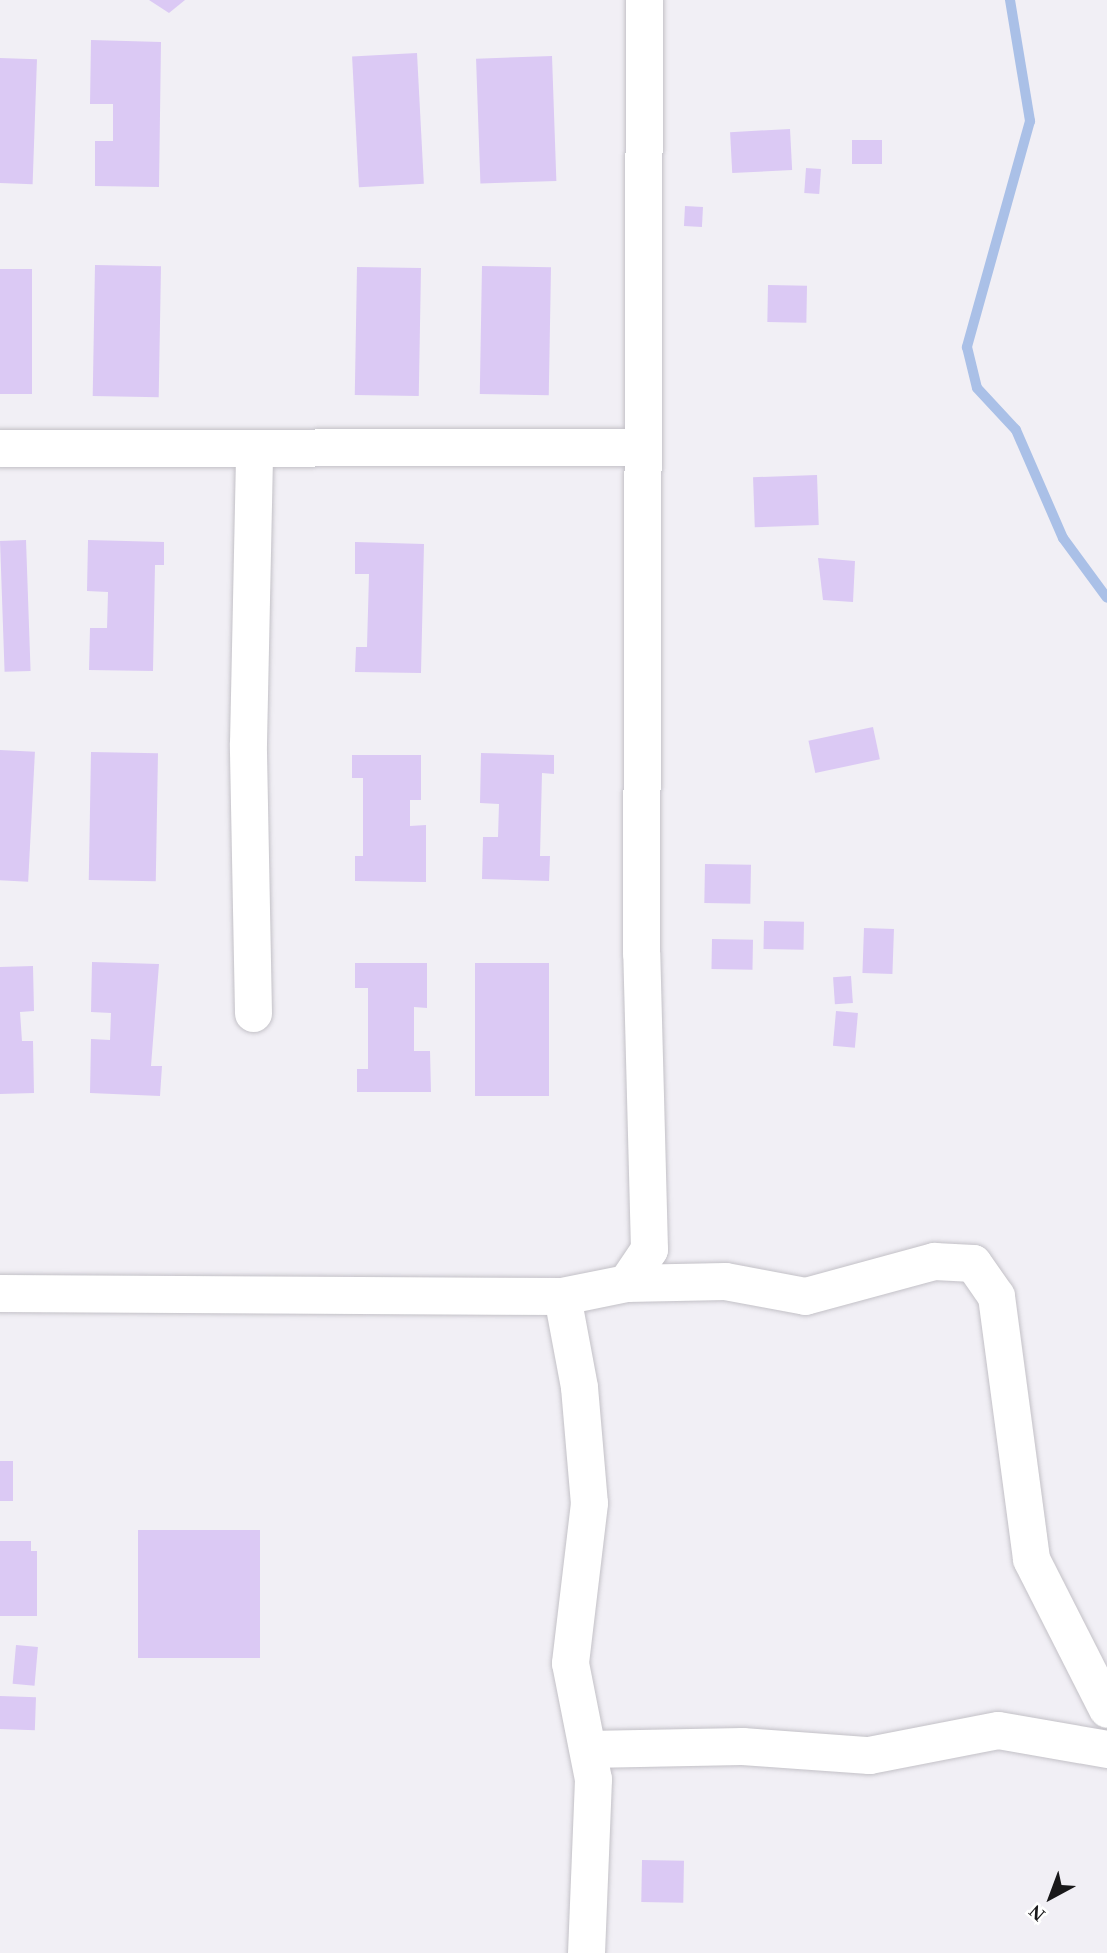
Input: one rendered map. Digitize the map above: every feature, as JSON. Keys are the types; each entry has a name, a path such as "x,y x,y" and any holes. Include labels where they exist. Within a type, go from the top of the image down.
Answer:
{"street":[{"path":"626,1283 649,1249 641,447 644,0"},
{"path":"0,449 641,447"},
{"path":"253,1013 248,743 254,448"},
{"path":"0,1293 562,1296 626,1283 725,1281 805,1296 934,1261 972,1263 996,1296 1031,1559 1107,1709"},
{"path":"562,1296 579,1387 589,1503 570,1663 593,1779 586,1953"},
{"path":"588,1749 742,1746 869,1755 998,1730 1107,1749"}],"building":[{"path":"149,0 185,0 169,13"},
{"path":"91,40 161,42 159,187 95,186 95,141 113,141 113,104 90,104"},
{"path":"417,53 424,184 359,187 352,56"},
{"path":"552,56 556,181 480,184 476,59"},
{"path":"0,58 37,59 33,184 0,183"},
{"path":"790,129 792,170 732,173 730,132"},
{"path":"852,140 882,140 882,164 852,164"},
{"path":"806,168 821,169 819,194 804,193"},
{"path":"685,206 703,207 702,227 684,226"},
{"path":"95,265 161,266 159,397 93,396"},
{"path":"482,266 551,267 549,395 480,394"},
{"path":"357,267 421,268 419,396 355,395"},
{"path":"0,269 32,269 32,394 0,394"},
{"path":"768,285 807,286 806,323 767,322"},
{"path":"817,475 819,525 755,527 753,477"},
{"path":"26,540 31,671 5,672 0,541"},
{"path":"88,540 164,542 164,565 155,565 153,671 89,670 90,628 107,628 108,592 87,591"},
{"path":"355,542 424,544 421,673 355,672 356,647 367,647 369,574 355,574"},
{"path":"818,558 855,561 853,602 823,600"},
{"path":"873,727 880,759 815,773 808,741"},
{"path":"0,750 35,752 28,882 0,880"},
{"path":"91,752 158,753 156,881 89,880"},
{"path":"481,753 554,755 554,774 542,773 540,856 550,856 549,881 482,879 483,837 498,837 499,804 480,803"},
{"path":"352,755 421,755 421,800 410,800 410,826 426,825 426,882 355,881 355,856 363,856 363,778 352,778"},
{"path":"705,864 751,865 750,904 704,903"},
{"path":"764,921 804,922 804,950 764,949"},
{"path":"864,928 894,929 892,974 862,973"},
{"path":"712,939 753,940 752,970 711,969"},
{"path":"92,962 159,964 151,1066 162,1066 160,1096 90,1093 91,1039 110,1040 111,1013 91,1012"},
{"path":"355,963 427,963 427,1008 414,1007 414,1051 430,1051 431,1092 357,1092 357,1069 368,1069 368,988 355,988"},
{"path":"475,963 549,963 549,1096 475,1096"},
{"path":"33,966 34,1011 20,1012 22,1041 33,1041 34,1093 0,1094 0,967"},
{"path":"851,976 853,1003 835,1004 833,977"},
{"path":"836,1011 858,1013 855,1048 833,1046"},
{"path":"0,1461 13,1461 13,1501 0,1501"},
{"path":"138,1530 260,1530 260,1658 138,1658"},
{"path":"0,1541 31,1541 31,1551 37,1551 37,1616 0,1616"},
{"path":"16,1645 38,1647 35,1686 13,1684"},
{"path":"0,1696 36,1697 35,1730 0,1729"},
{"path":"642,1860 684,1861 683,1903 641,1902"}],"waterway":[{"path":"1010,0 1030,121 967,347 977,388 1016,430 1063,538 1107,598"}]}
